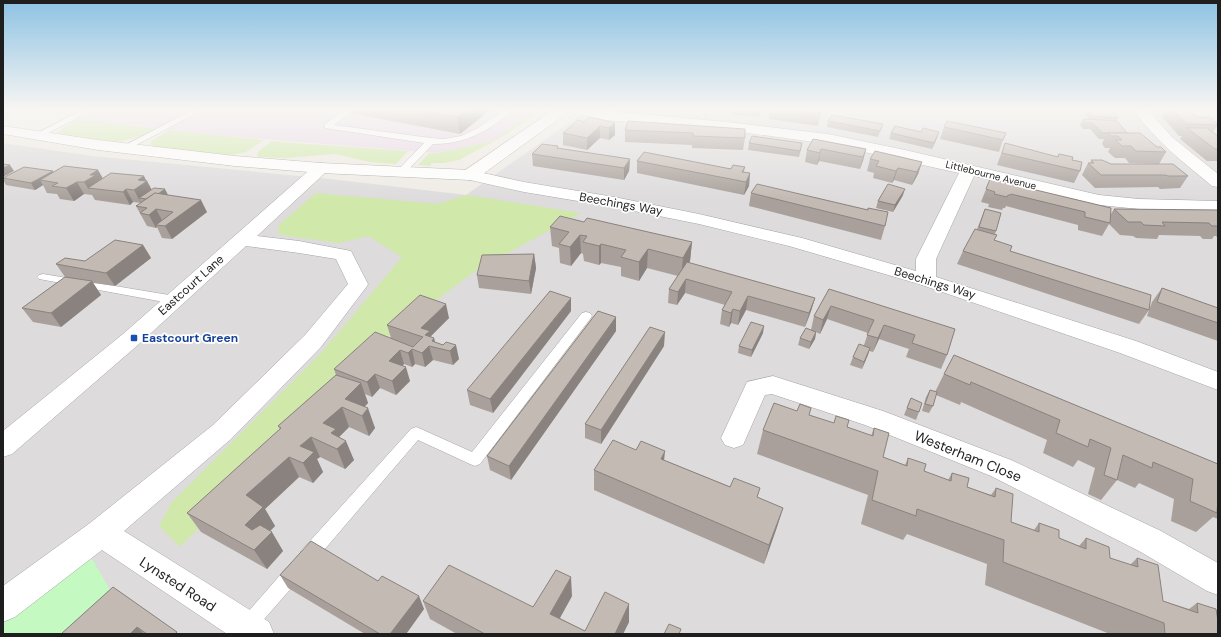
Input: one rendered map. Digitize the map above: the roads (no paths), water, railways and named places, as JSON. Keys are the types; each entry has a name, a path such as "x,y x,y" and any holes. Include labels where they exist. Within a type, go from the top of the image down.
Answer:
{"street":[{"name":"Beechings Way","path":"63,140 124,148 321,168 470,175 524,187 614,202 699,219 795,242 926,280 1120,344 1218,381"},
{"path":"470,175 520,140"},
{"name":"Littlebourne Avenue","path":"832,140 897,153 1064,193 1110,201 1139,204 1218,206"},
{"path":"1165,140 1218,182"},
{"name":"Eastcourt Lane","path":"3,446 131,339 321,168"},
{"path":"926,280 926,259 969,170"},
{"path":"3,606 101,533 222,432 313,341 358,284 344,255 299,247 241,240"},
{"name":"Westerham Close","path":"734,438 756,388 773,385 874,418 1001,468 1150,541 1218,580"},
{"name":"Lynsted Road","path":"101,533 251,631"}],"lane":[{"path":"124,148 140,140"},
{"path":"422,140 448,142 457,140"},
{"path":"402,171 418,152 431,141"},
{"path":"43,277 175,300"},
{"path":"251,631 416,433 475,460 586,316"}],"place":[{"name":"Eastcourt Green","path":"134,338"}]}
